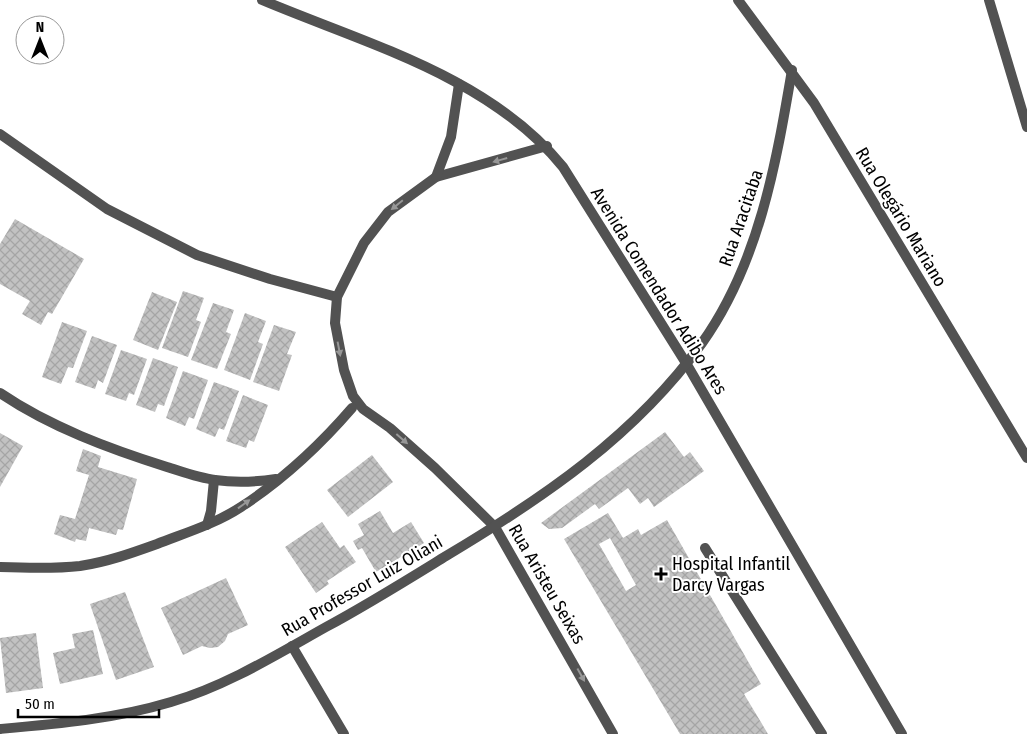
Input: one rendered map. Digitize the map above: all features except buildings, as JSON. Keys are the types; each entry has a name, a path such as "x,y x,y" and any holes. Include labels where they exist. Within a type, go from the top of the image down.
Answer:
{"street":[{"name":"Avenida Comendador Adibo Ares","path":"262,0 280,4 370,42 459,84 514,120 547,146 563,167 686,362 902,734"},
{"name":"Rua Olegário Mariano","path":"738,0 792,70 814,103 1027,458"},
{"path":"989,0 1027,127"},
{"name":"Rua Aracitaba","path":"686,362 702,342 740,274 764,210 775,166 792,70"},
{"path":"436,177 451,137 459,84"},
{"path":"0,134 107,209 197,255 270,279 337,297"},
{"name":"Rua Aristeu Seixas","path":"547,146 436,177 388,212 364,243 337,297 335,323 338,347 353,396 363,409 390,428 435,468 495,527 613,734"},
{"name":"Rua Professor Luiz Oliani","path":"0,730 126,714 172,702 238,676 359,610 495,527 564,481 607,446 653,402 686,362"},
{"path":"0,393 75,433 145,460 214,480 251,482 278,478"},
{"name":"Rua Aristeu Seixas","path":"353,396 352,408 363,409"},
{"path":"0,567 80,566 126,556 207,525 242,507 299,463 352,408"},
{"path":"207,525 211,511 214,480"},
{"path":"705,548 822,734"},
{"path":"292,646 344,734"}],"place":[{"name":"Hospital Infantil Darcy Vargas","path":"661,574"}]}
